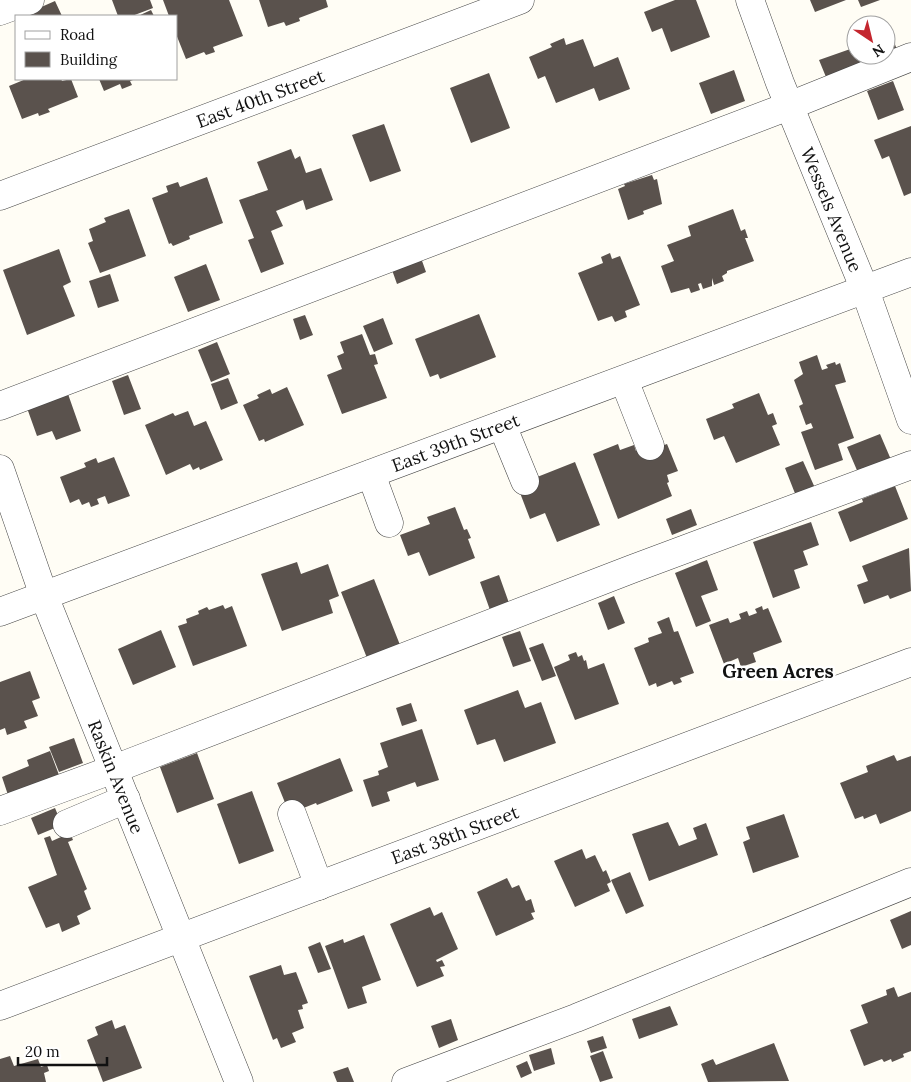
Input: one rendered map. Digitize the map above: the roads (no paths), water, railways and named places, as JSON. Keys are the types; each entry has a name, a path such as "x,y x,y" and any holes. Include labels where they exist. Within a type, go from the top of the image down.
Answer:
{"street":[{"path":"0,11 30,0"},
{"name":"East 40th Street","path":"0,196 520,0"},
{"name":"Wessels Avenue","path":"750,0 789,106 865,290 911,420"},
{"path":"0,406 789,106 911,57"},
{"name":"East 39th Street","path":"0,612 911,272"},
{"path":"624,380 650,446"},
{"path":"502,425 525,481"},
{"path":"0,811 114,769 632,569 911,465"},
{"name":"Raskin Avenue","path":"0,469 44,596 239,1082"},
{"path":"371,474 389,523"},
{"name":"East 38th Street","path":"0,1006 911,662"},
{"path":"67,824 126,799"},
{"path":"292,814 319,886"},
{"path":"406,1082 576,1018 911,882"}],"district":[{"name":"Green Acres","path":"778,671"}]}
